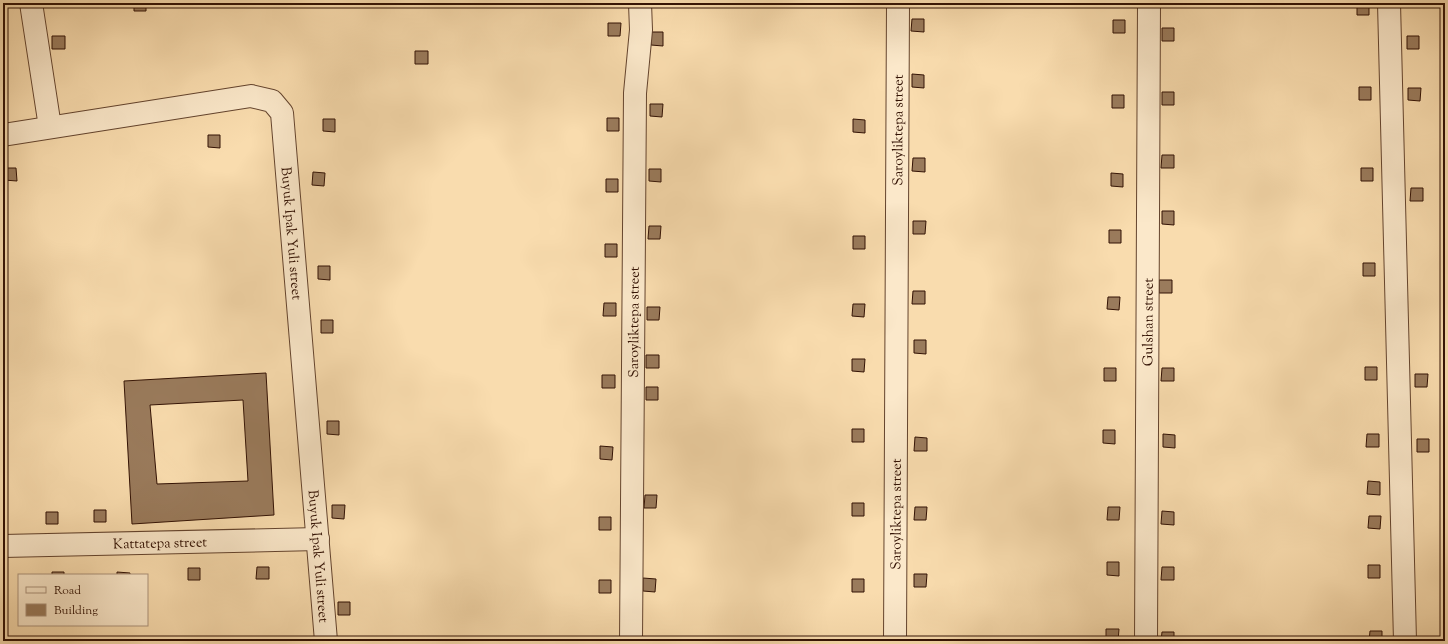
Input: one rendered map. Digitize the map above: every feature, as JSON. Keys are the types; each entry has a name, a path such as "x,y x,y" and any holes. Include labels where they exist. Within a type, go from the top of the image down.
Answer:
{"street":[{"path":"31,3 50,127"},
{"name":"Saroyliktepa street","path":"631,641 635,93 641,30 640,3"},
{"name":"Saroyliktepa street","path":"895,641 898,3"},
{"name":"Gulshan street","path":"1146,641 1149,3"},
{"path":"1389,3 1405,641"},
{"name":"Buyuk Ipak Yuli street","path":"3,135 251,96 272,101 282,113 326,641"},
{"name":"Kattatepa street","path":"3,546 318,539"}],"building":[{"path":"134,3 146,3 146,11 134,11"},
{"path":"1357,3 1369,3 1369,15 1357,15"},
{"path":"912,19 924,19 924,32 911,31"},
{"path":"1113,20 1125,20 1125,33 1113,33"},
{"path":"608,23 621,23 620,36 608,36"},
{"path":"1162,28 1174,28 1174,41 1162,41"},
{"path":"651,32 663,32 663,46 651,45"},
{"path":"52,36 65,36 65,49 52,49"},
{"path":"1407,36 1419,36 1419,49 1407,49"},
{"path":"415,51 428,51 428,64 415,64"},
{"path":"912,74 924,75 924,88 912,87"},
{"path":"1359,87 1371,87 1371,100 1359,100"},
{"path":"1408,88 1421,88 1420,101 1408,100"},
{"path":"1162,92 1174,92 1174,105 1162,105"},
{"path":"1112,95 1124,95 1124,108 1112,108"},
{"path":"650,104 663,104 662,117 650,116"},
{"path":"607,118 619,118 619,131 607,131"},
{"path":"323,119 335,119 335,132 323,131"},
{"path":"853,119 865,120 865,133 853,132"},
{"path":"208,135 220,135 220,148 208,147"},
{"path":"1162,155 1174,155 1174,168 1161,168"},
{"path":"913,158 925,158 925,172 912,171"},
{"path":"4,168 16,168 17,181 4,180"},
{"path":"1361,168 1373,168 1373,181 1361,181"},
{"path":"649,169 661,169 661,182 649,181"},
{"path":"313,172 325,173 324,186 312,185"},
{"path":"1111,173 1123,174 1123,187 1111,186"},
{"path":"606,179 618,179 618,192 606,192"},
{"path":"1411,188 1423,188 1423,201 1410,201"},
{"path":"1162,211 1174,211 1174,225 1162,224"},
{"path":"913,221 926,221 925,234 913,234"},
{"path":"649,226 661,226 660,239 648,239"},
{"path":"1109,230 1121,230 1121,243 1109,243"},
{"path":"853,236 865,236 865,249 853,249"},
{"path":"605,244 617,244 617,257 605,257"},
{"path":"1363,263 1375,263 1375,276 1363,276"},
{"path":"318,266 330,266 330,280 318,279"},
{"path":"1159,280 1172,280 1172,293 1159,293"},
{"path":"913,291 925,291 925,304 912,304"},
{"path":"1108,297 1120,297 1119,310 1107,309"},
{"path":"604,303 616,303 616,316 603,316"},
{"path":"853,304 865,304 864,317 852,316"},
{"path":"647,307 660,307 659,320 647,320"},
{"path":"321,320 333,320 333,333 321,333"},
{"path":"914,340 926,340 926,354 914,353"},
{"path":"646,355 659,355 659,368 646,368"},
{"path":"852,359 865,359 864,372 852,371"},
{"path":"1365,367 1377,367 1377,380 1365,380"},
{"path":"1104,368 1116,368 1116,381 1104,381"},
{"path":"1162,368 1174,368 1174,381 1161,381"},
{"path":"266,373 274,515 132,524 124,381","holes":["243,400 248,481 157,484 150,405"]},
{"path":"1415,374 1428,374 1427,387 1415,387"},
{"path":"602,375 615,375 615,388 602,388"},
{"path":"646,387 658,387 658,400 646,400"},
{"path":"327,421 339,421 339,435 327,434"},
{"path":"852,429 864,429 864,442 852,442"},
{"path":"1103,430 1115,430 1115,444 1103,443"},
{"path":"1163,434 1175,435 1175,448 1163,447"},
{"path":"1367,434 1379,434 1379,447 1366,447"},
{"path":"915,437 927,438 927,451 914,451"},
{"path":"1417,439 1429,439 1429,452 1417,452"},
{"path":"600,446 613,447 612,460 600,459"},
{"path":"1368,481 1380,482 1380,495 1367,494"},
{"path":"645,495 657,495 656,508 644,508"},
{"path":"852,503 864,503 864,516 852,516"},
{"path":"332,505 345,505 344,519 332,518"},
{"path":"915,507 927,507 926,520 914,520"},
{"path":"1108,507 1120,507 1119,520 1107,520"},
{"path":"94,510 106,510 106,522 94,522"},
{"path":"1162,511 1174,512 1174,525 1161,524"},
{"path":"46,512 58,512 58,524 46,524"},
{"path":"1369,516 1381,516 1380,529 1368,528"},
{"path":"599,517 611,517 611,530 599,530"},
{"path":"1107,562 1119,562 1119,576 1107,575"},
{"path":"1368,565 1380,565 1380,578 1368,578"},
{"path":"257,567 269,567 269,579 256,579"},
{"path":"1162,567 1174,567 1174,580 1161,580"},
{"path":"188,568 200,568 200,580 188,580"},
{"path":"52,572 64,572 64,574 52,574"},
{"path":"117,572 130,573 130,574 117,574"},
{"path":"914,574 927,574 926,587 914,587"},
{"path":"643,578 656,579 655,592 643,591"},
{"path":"852,579 864,579 864,592 852,592"},
{"path":"599,580 611,580 611,593 599,593"},
{"path":"338,602 350,602 350,615 338,615"},
{"path":"1106,629 1119,629 1118,641 1106,641"},
{"path":"1370,631 1382,631 1382,641 1369,641"},
{"path":"1162,632 1174,632 1174,641 1161,641"}]}
